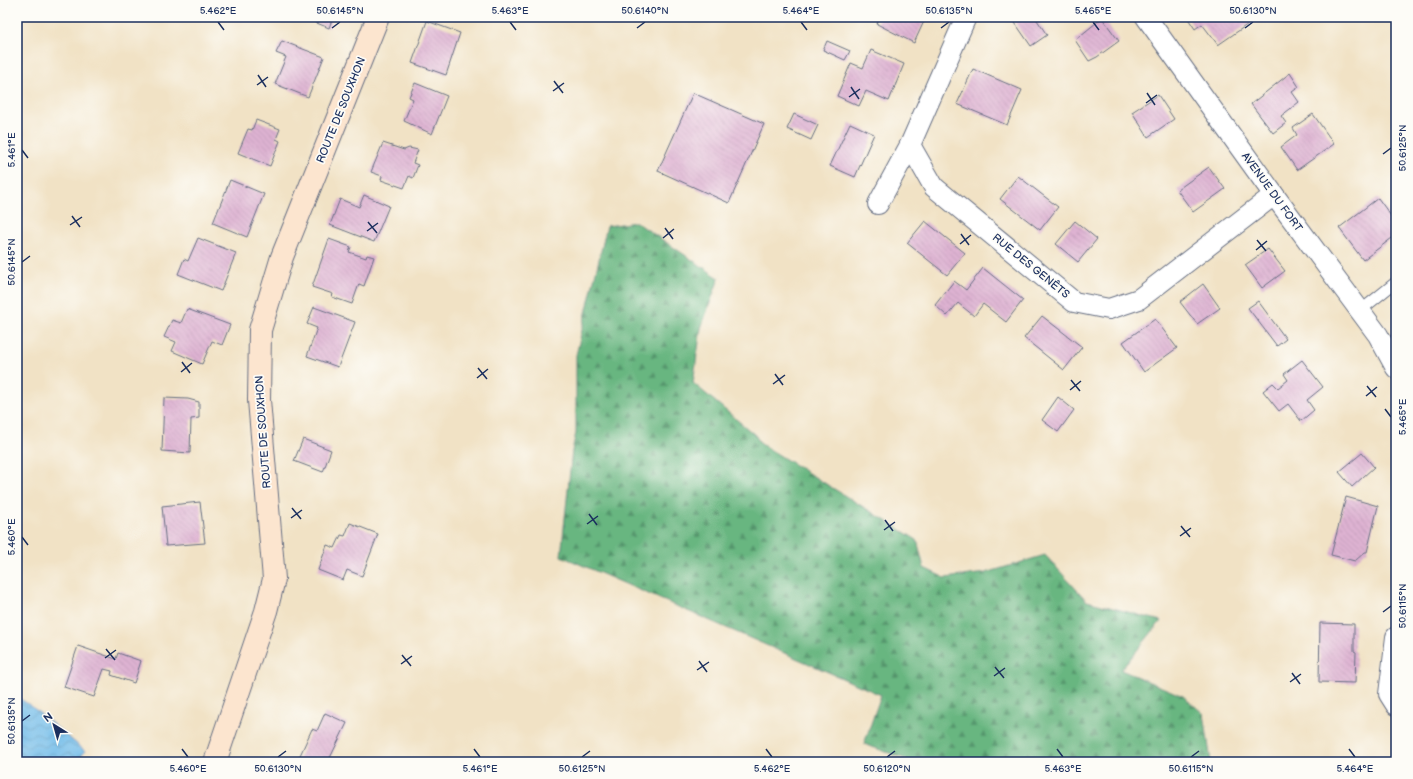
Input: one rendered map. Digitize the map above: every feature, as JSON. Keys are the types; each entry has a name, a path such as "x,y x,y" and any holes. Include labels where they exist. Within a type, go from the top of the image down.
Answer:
{"street":[{"name":"ROUTE DE SOUXHON","path":"215,762 266,611 274,579 259,400 260,330 282,257 378,17"},
{"path":"878,204 910,145 966,17"},
{"name":"AVENUE DU FORT","path":"1146,17 1274,195 1378,335 1396,368"},
{"name":"RUE DES GENÊTS","path":"910,145 934,187 1074,302 1109,309 1139,299 1274,195"},
{"path":"1396,637 1389,694 1396,705"}],"lane":[{"path":"1360,311 1396,282"}],"green space":[{"path":"636,222 719,278 701,328 693,383 755,435 761,444 917,540 924,568 945,578 986,573 1045,555 1087,601 1161,621 1121,670 1183,696 1204,714 1211,762 914,762 864,744 881,695 561,556 572,451 576,433 576,355 607,226"}],"water":[{"path":"17,697 31,706 85,751 77,762 17,762"}],"building":[{"path":"302,17 333,17 329,28"},
{"path":"876,17 926,17 914,43 877,24 879,18"},
{"path":"1011,17 1035,17 1047,35 1031,46"},
{"path":"1187,17 1252,17 1254,20 1218,45 1202,24 1195,29"},
{"path":"1102,18 1119,41 1089,61 1075,40"},
{"path":"427,21 460,33 446,75 412,63"},
{"path":"282,41 324,57 308,97 275,84 286,57 276,53"},
{"path":"827,41 850,51 845,60 823,50"},
{"path":"871,50 904,64 889,101 866,91 859,106 837,96 851,63 863,68"},
{"path":"973,69 1022,90 1007,125 957,104"},
{"path":"1290,73 1299,87 1292,92 1299,102 1281,116 1286,123 1273,133 1251,104"},
{"path":"415,83 447,96 432,134 404,121 413,99 409,97"},
{"path":"693,93 764,124 729,203 658,171"},
{"path":"1158,95 1174,119 1148,137 1132,112"},
{"path":"794,114 818,125 811,140 787,129"},
{"path":"1313,114 1334,144 1297,170 1281,147 1297,135 1293,128"},
{"path":"256,120 280,129 276,139 280,141 270,166 238,153 248,129 252,130"},
{"path":"850,123 874,134 855,177 830,166"},
{"path":"383,143 404,150 409,148 418,150 413,163 418,165 413,178 409,176 404,188 381,180 382,176 371,172"},
{"path":"1209,167 1225,189 1193,212 1177,190"},
{"path":"1018,176 1058,207 1040,230 1000,199"},
{"path":"230,180 264,194 247,237 213,223"},
{"path":"364,195 389,206 374,242 330,225 340,199 359,207"},
{"path":"1378,198 1396,223 1396,235 1363,260 1339,228"},
{"path":"925,221 965,253 947,275 907,243"},
{"path":"1075,221 1097,239 1078,262 1056,244"},
{"path":"198,238 236,253 221,291 178,274 184,259 188,261"},
{"path":"329,239 351,247 349,252 366,258 367,255 374,257 364,286 359,284 352,304 332,297 333,294 312,287"},
{"path":"1268,249 1285,271 1262,288 1245,265"},
{"path":"983,268 1023,300 1006,322 983,304 974,316 958,303 947,316 935,305 954,281 966,290"},
{"path":"1203,284 1220,308 1197,324 1180,302"},
{"path":"1258,301 1286,339 1277,346 1248,308"},
{"path":"314,307 355,322 338,367 307,356 317,328 307,324"},
{"path":"187,309 230,325 222,345 212,341 202,364 172,351 176,342 164,337 172,320 181,323"},
{"path":"1042,316 1082,347 1064,370 1024,338"},
{"path":"1155,319 1177,348 1144,372 1123,342"},
{"path":"1302,360 1323,387 1307,400 1314,410 1301,421 1288,404 1279,411 1263,391 1273,383 1278,388 1288,380 1284,374"},
{"path":"1058,397 1074,410 1058,432 1042,420"},
{"path":"164,398 188,399 199,402 199,418 191,419 190,453 162,451"},
{"path":"303,439 331,450 323,472 294,461"},
{"path":"1362,453 1374,467 1352,487 1339,472"},
{"path":"1346,497 1378,506 1367,552 1355,561 1331,555"},
{"path":"200,502 205,543 166,546 162,506"},
{"path":"350,523 378,534 362,576 347,570 343,580 318,570 327,545 335,548 341,535 345,536"},
{"path":"1320,623 1354,624 1354,651 1356,652 1355,683 1319,682"},
{"path":"78,646 116,659 118,653 141,661 134,683 111,675 112,671 104,669 94,697 64,687"},
{"path":"325,713 347,723 328,762 297,762 312,729 317,731"}]}
